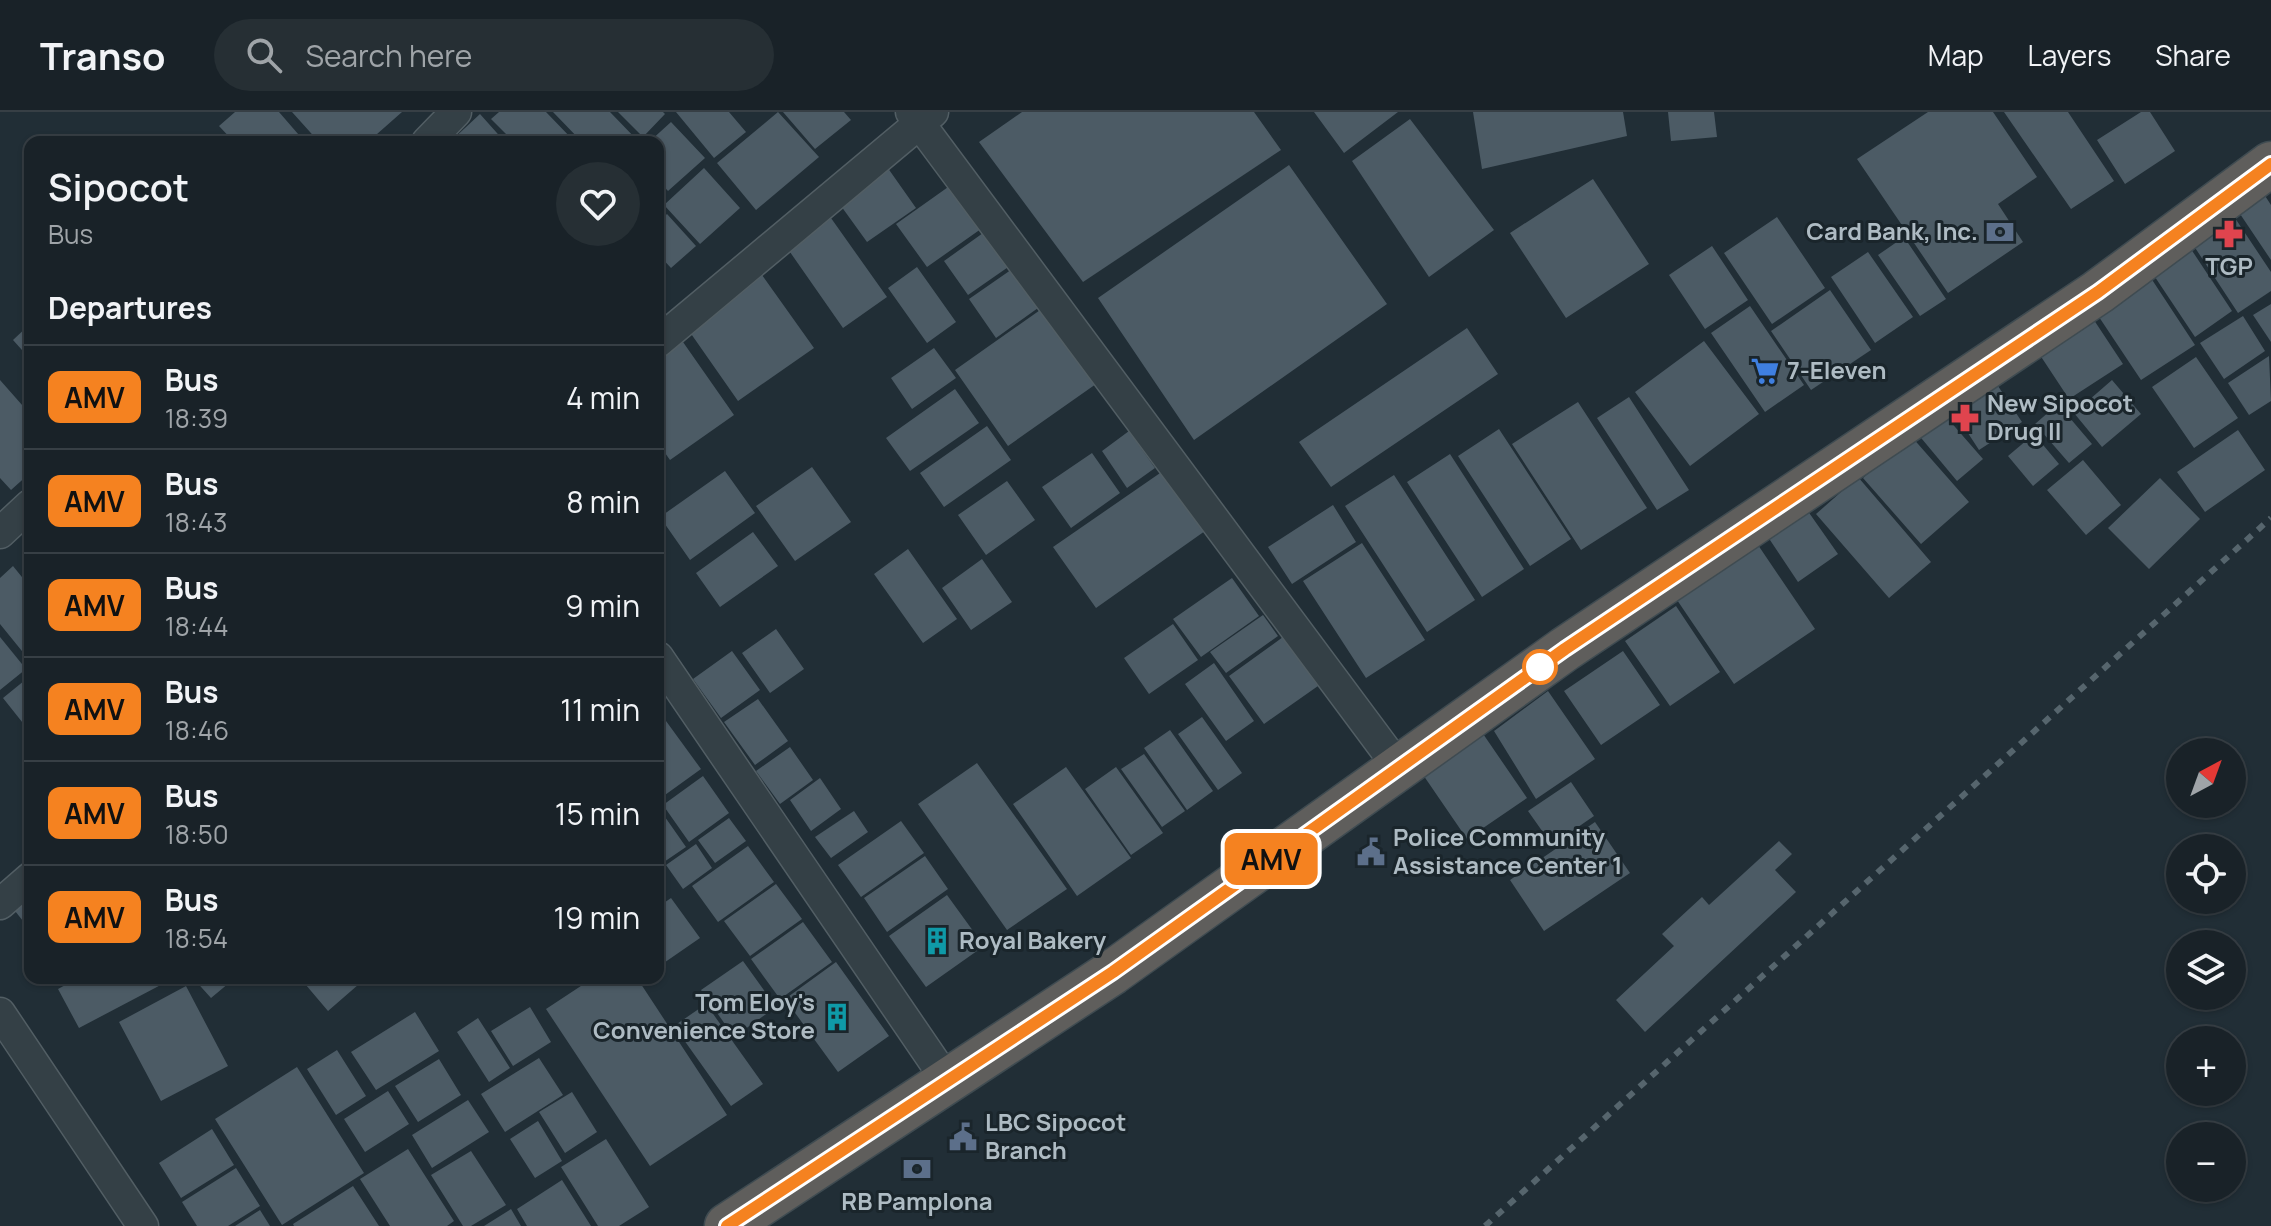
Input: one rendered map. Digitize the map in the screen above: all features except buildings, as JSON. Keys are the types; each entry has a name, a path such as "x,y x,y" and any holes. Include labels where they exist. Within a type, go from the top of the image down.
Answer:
{"highway":[{"path":"727,1226 1113,972 1716,545 2098,292 2271,164"}],"street":[{"path":"433,136 456,112"},
{"path":"664,337 921,115 1399,768"},
{"path":"0,533 24,511"},
{"path":"664,666 948,1082"},
{"path":"0,904 24,883"},
{"path":"0,1013 143,1226"}],"railway":[{"path":"1485,1226 2271,518"}],"bus line":[{"name":"AMV","path":"727,1226 1113,972 1565,649 2098,292 2271,164"}],"place":[{"name":"Card Bank, Inc.","path":"2000,232"},
{"name":"TGP","path":"2229,234"},
{"name":"7-Eleven","path":"1765,371"},
{"name":"New Sipocot Drug II","path":"1965,418"},
{"name":"Police Community Assistance Center 1","path":"1371,852"},
{"name":"Royal Bakery","path":"937,941"},
{"name":"Tom Eloy's Convenience Store","path":"837,1017"},
{"name":"LBC Sipocot Branch","path":"963,1137"},
{"name":"RB Pamplona","path":"917,1169"}]}
